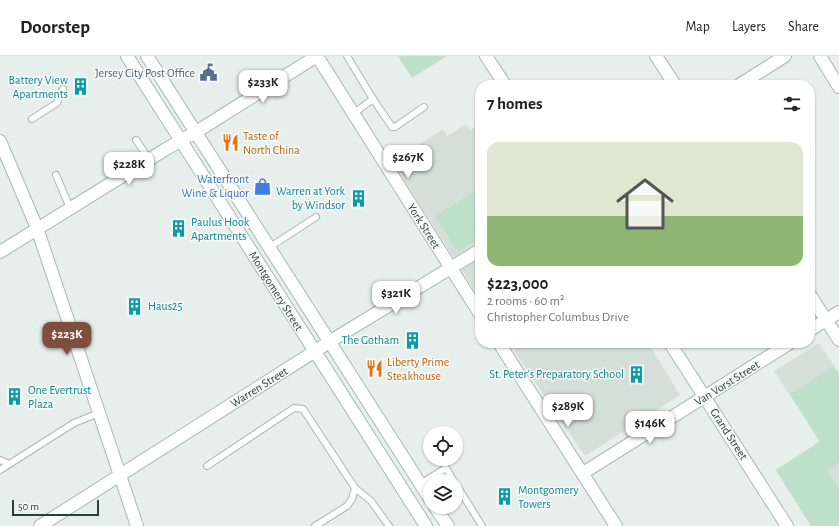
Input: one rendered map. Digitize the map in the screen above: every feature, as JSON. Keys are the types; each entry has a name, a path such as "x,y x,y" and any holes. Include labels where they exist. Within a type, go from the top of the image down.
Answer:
{"street":[{"name":"Montgomery Street","path":"127,56 426,526"},
{"name":"Montgomery Street","path":"147,56 423,488"},
{"path":"0,252 317,56"},
{"name":"York Street","path":"317,56 475,306"},
{"path":"486,56 502,80"},
{"path":"656,56 672,80"},
{"path":"747,80 786,56"},
{"path":"820,56 839,87"},
{"path":"0,141 37,228 137,526"},
{"name":"Warren Street","path":"40,526 330,341 475,253"},
{"path":"815,303 839,340"},
{"path":"815,327 839,312"},
{"path":"502,348 616,526"},
{"name":"Grand Street","path":"673,348 787,526"},
{"name":"Van Vorst Street","path":"583,473 782,348"},
{"path":"440,514 448,526"}],"lane":[{"path":"347,56 392,128 424,107"},
{"path":"32,119 57,104 64,89"},
{"path":"353,114 373,99"},
{"path":"136,140 149,159"},
{"path":"56,175 70,208"},
{"path":"270,247 316,217"},
{"path":"207,466 294,408 302,409 355,488 371,501 389,526"},
{"path":"0,470 74,423 99,413"},
{"path":"0,460 9,464"},
{"path":"436,474 446,468 450,474"},
{"path":"315,526 347,506 352,499 355,488"},
{"path":"463,495 482,526"}],"shaded area":[{"path":"466,124 470,130 475,127 475,291 393,162 443,129 447,136"},
{"path":"819,343 839,373 839,526 811,526 776,470 820,441 774,371 811,348 815,348 815,345"},
{"path":"512,348 651,348 680,395 585,456"}],"green space":[{"path":"398,56 447,56 412,78"},
{"path":"475,191 475,240 458,252 435,216"},
{"path":"833,367 839,375 839,462 827,470 839,490 839,526 811,526 776,470 820,442 790,394"}],"place":[{"name":"Jersey City Post Office","path":"208,73"},
{"name":"Battery View Apartments","path":"81,87"},
{"name":"Taste of North China","path":"230,143"},
{"name":"Waterfront Wine & Liquor","path":"262,186"},
{"name":"Warren at York by Windsor","path":"358,198"},
{"name":"Paulus Hook Apartments","path":"178,229"},
{"name":"Haus25","path":"135,306"},
{"name":"The Gotham","path":"412,340"},
{"name":"Liberty Prime Steakhouse","path":"374,369"},
{"name":"St. Peter's Preparatory School","path":"637,374"},
{"name":"One Evertrust Plaza","path":"15,397"},
{"name":"Montgomery Towers","path":"505,497"}]}
